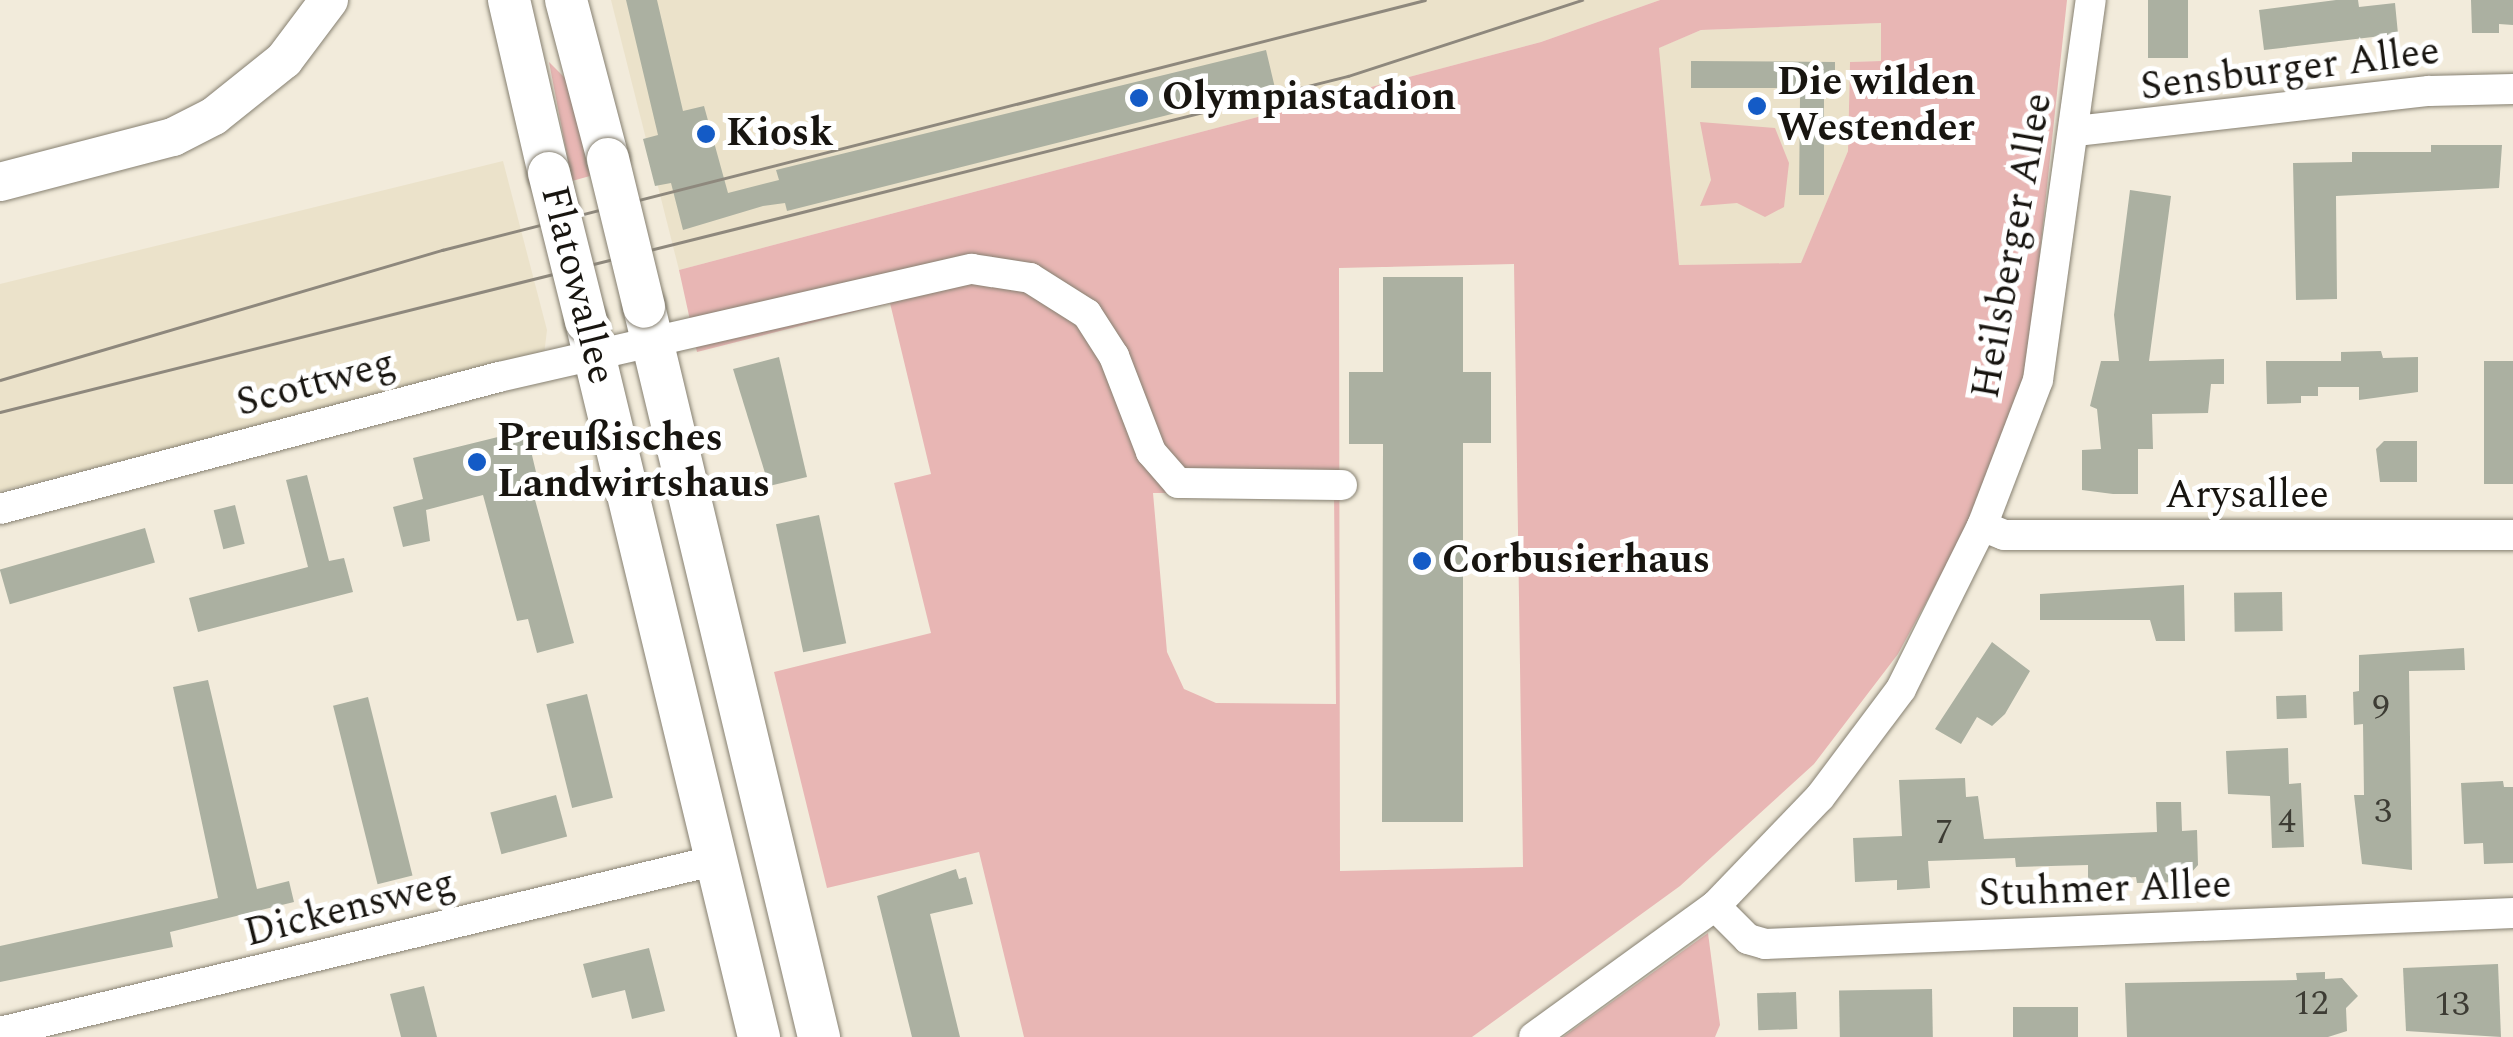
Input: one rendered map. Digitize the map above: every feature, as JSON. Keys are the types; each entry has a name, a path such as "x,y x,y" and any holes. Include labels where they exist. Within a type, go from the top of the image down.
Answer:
{"main road":[{"name":"Flatowallee","path":"509,0 760,1037"},
{"name":"Flatowallee","path":"566,0 608,158 820,1037"},
{"path":"717,860 773,846"}],"street":[{"path":"0,182 173,137 214,116 284,60 329,0"},
{"name":"Heilsberger Allee","path":"1534,1037 1715,906 1820,797 1890,704 1982,526 2038,380 2076,131 2091,0"},
{"name":"Sensburger Allee","path":"2076,131 2429,90 2513,89"},
{"name":"Scottweg","path":"0,509 591,337 648,323 946,272 1007,271 1061,293 1088,314 1114,356 1151,452 1178,483 1342,485"},
{"name":"Arysallee","path":"1982,526 2004,536 2513,535"},
{"name":"Dickensweg","path":"0,1032 717,860"},
{"name":"Stuhmer Allee","path":"1715,906 1748,939 1765,944 2513,913"}],"shaded area":[{"path":"611,0 1660,0 1541,42 679,270"},
{"path":"1660,0 2067,0 2027,373 1962,536 1898,654 1814,764 1680,886 1472,1037 1024,1037 979,852 827,888 774,672 931,633 894,483 931,474 890,303 697,352 679,270 1541,42","holes":["1881,23 1881,61 1850,62 1848,151 1801,263 1679,265 1659,48 1701,30","1514,264 1523,867 1340,871 1339,268","1153,493 1334,493 1336,704 1216,703 1184,689 1167,652"]},
{"name":"Die wilden Westender","path":"1881,23 1881,61 1850,62 1848,151 1801,264 1679,265 1658,48 1701,30"},
{"path":"549,62 568,81 590,176 572,181"},
{"path":"1700,122 1775,128 1789,163 1784,207 1765,217 1737,203 1700,206 1711,180"},
{"path":"503,161 547,330 544,355 0,491 0,284"},
{"path":"1708,933 1720,1025 1715,1037 1563,1037"}],"building":[{"path":"626,0 657,0 683,111 704,106 728,193 779,180 776,170 1266,50 1275,88 787,211 785,203 763,206 683,230 671,183 655,186 643,139 658,135"},
{"path":"2148,0 2188,0 2188,58 2148,58"},
{"path":"2358,0 2359,7 2395,3 2398,34 2264,50 2259,10"},
{"path":"2471,0 2513,0 2513,25 2499,24 2499,33 2472,33"},
{"path":"1691,61 1835,62 1835,97 1824,97 1824,195 1799,195 1800,96 1788,96 1788,88 1691,88"},
{"path":"2431,145 2502,145 2499,188 2336,196 2337,299 2296,300 2293,163 2352,162 2352,152 2431,152"},
{"path":"2130,190 2171,196 2149,361 2224,359 2224,384 2211,384 2208,413 2152,414 2153,449 2138,449 2138,494 2113,494 2082,490 2082,450 2101,449 2097,409 2090,406 2101,361 2119,361 2114,315"},
{"name":"Corbusierhaus","path":"1383,277 1463,277 1463,372 1491,372 1491,443 1463,443 1463,822 1382,822 1383,444 1349,444 1349,372 1383,372"},
{"path":"2381,351 2383,358 2418,357 2418,392 2359,400 2359,387 2318,387 2318,396 2301,396 2301,403 2267,404 2266,361 2341,361 2341,352"},
{"path":"779,357 807,477 769,486 733,369"},
{"path":"2484,361 2513,361 2513,484 2484,484"},
{"path":"526,430 536,472 528,474 574,643 537,653 528,619 517,621 483,495 426,510 430,541 403,547 393,507 423,499 413,458"},
{"path":"2384,441 2417,441 2417,482 2380,482 2376,449"},
{"path":"307,475 329,561 344,558 353,592 198,632 189,598 308,567 286,480"},
{"path":"235,505 245,544 223,549 214,510"},
{"path":"819,515 846,643 803,652 776,524"},
{"path":"145,528 155,563 10,604 0,570"},
{"path":"2184,585 2185,641 2156,641 2150,620 2040,620 2040,594"},
{"path":"2282,592 2283,631 2235,632 2234,593"},
{"path":"1992,642 2030,671 2005,714 1992,726 1977,717 1961,744 1935,729"},
{"path":"2464,648 2465,670 2409,671 2412,870 2362,864 2354,795 2364,795 2363,724 2354,725 2353,692 2359,691 2359,655"},
{"path":"208,680 257,889 289,881 294,902 170,932 173,947 0,982 0,946 218,898 173,687"},
{"path":"587,694 613,798 572,808 546,704"},
{"path":"2306,695 2307,718 2277,719 2276,696"},
{"path":"368,697 413,876 378,884 333,706"},
{"path":"2288,748 2289,784 2301,783 2304,847 2272,848 2270,796 2228,794 2226,751"},
{"path":"1965,778 1966,797 1978,796 1984,839 2157,832 2156,802 2181,802 2182,831 2197,830 2198,865 2183,882 2137,883 2136,877 2088,880 2088,865 2016,867 2015,858 1928,861 1930,888 1897,890 1897,880 1855,882 1853,838 1902,836 1899,780"},
{"path":"2503,781 2504,787 2513,787 2513,863 2484,864 2483,843 2464,844 2461,783"},
{"path":"556,795 567,837 501,854 490,813"},
{"path":"956,869 959,879 966,877 973,904 930,914 960,1037 912,1037 877,896"},
{"path":"649,948 665,1011 632,1019 625,990 592,998 583,964"},
{"path":"2498,964 2501,1037 2406,1031 2403,968"},
{"path":"2325,972 2325,979 2342,978 2358,996 2346,1008 2347,1031 2328,1037 2127,1037 2125,983 2297,980 2296,973"},
{"path":"424,986 437,1037 401,1037 390,994"},
{"path":"1932,989 1933,1037 1840,1037 1839,991"},
{"path":"1796,992 1797,1029 1758,1030 1757,993"},
{"path":"2013,1007 2078,1007 2078,1037 2013,1037"}],"tram line":[{"path":"0,380 442,250 1425,0"},
{"path":"0,412 1348,76 1582,0"}],"place":[{"name":"Olympiastadion","path":"1139,98"},
{"name":"Die wilden Westender","path":"1757,106"},
{"name":"Kiosk","path":"706,134"},
{"name":"Preußisches Landwirtshaus","path":"477,462"},
{"name":"Corbusierhaus","path":"1422,561"}]}
